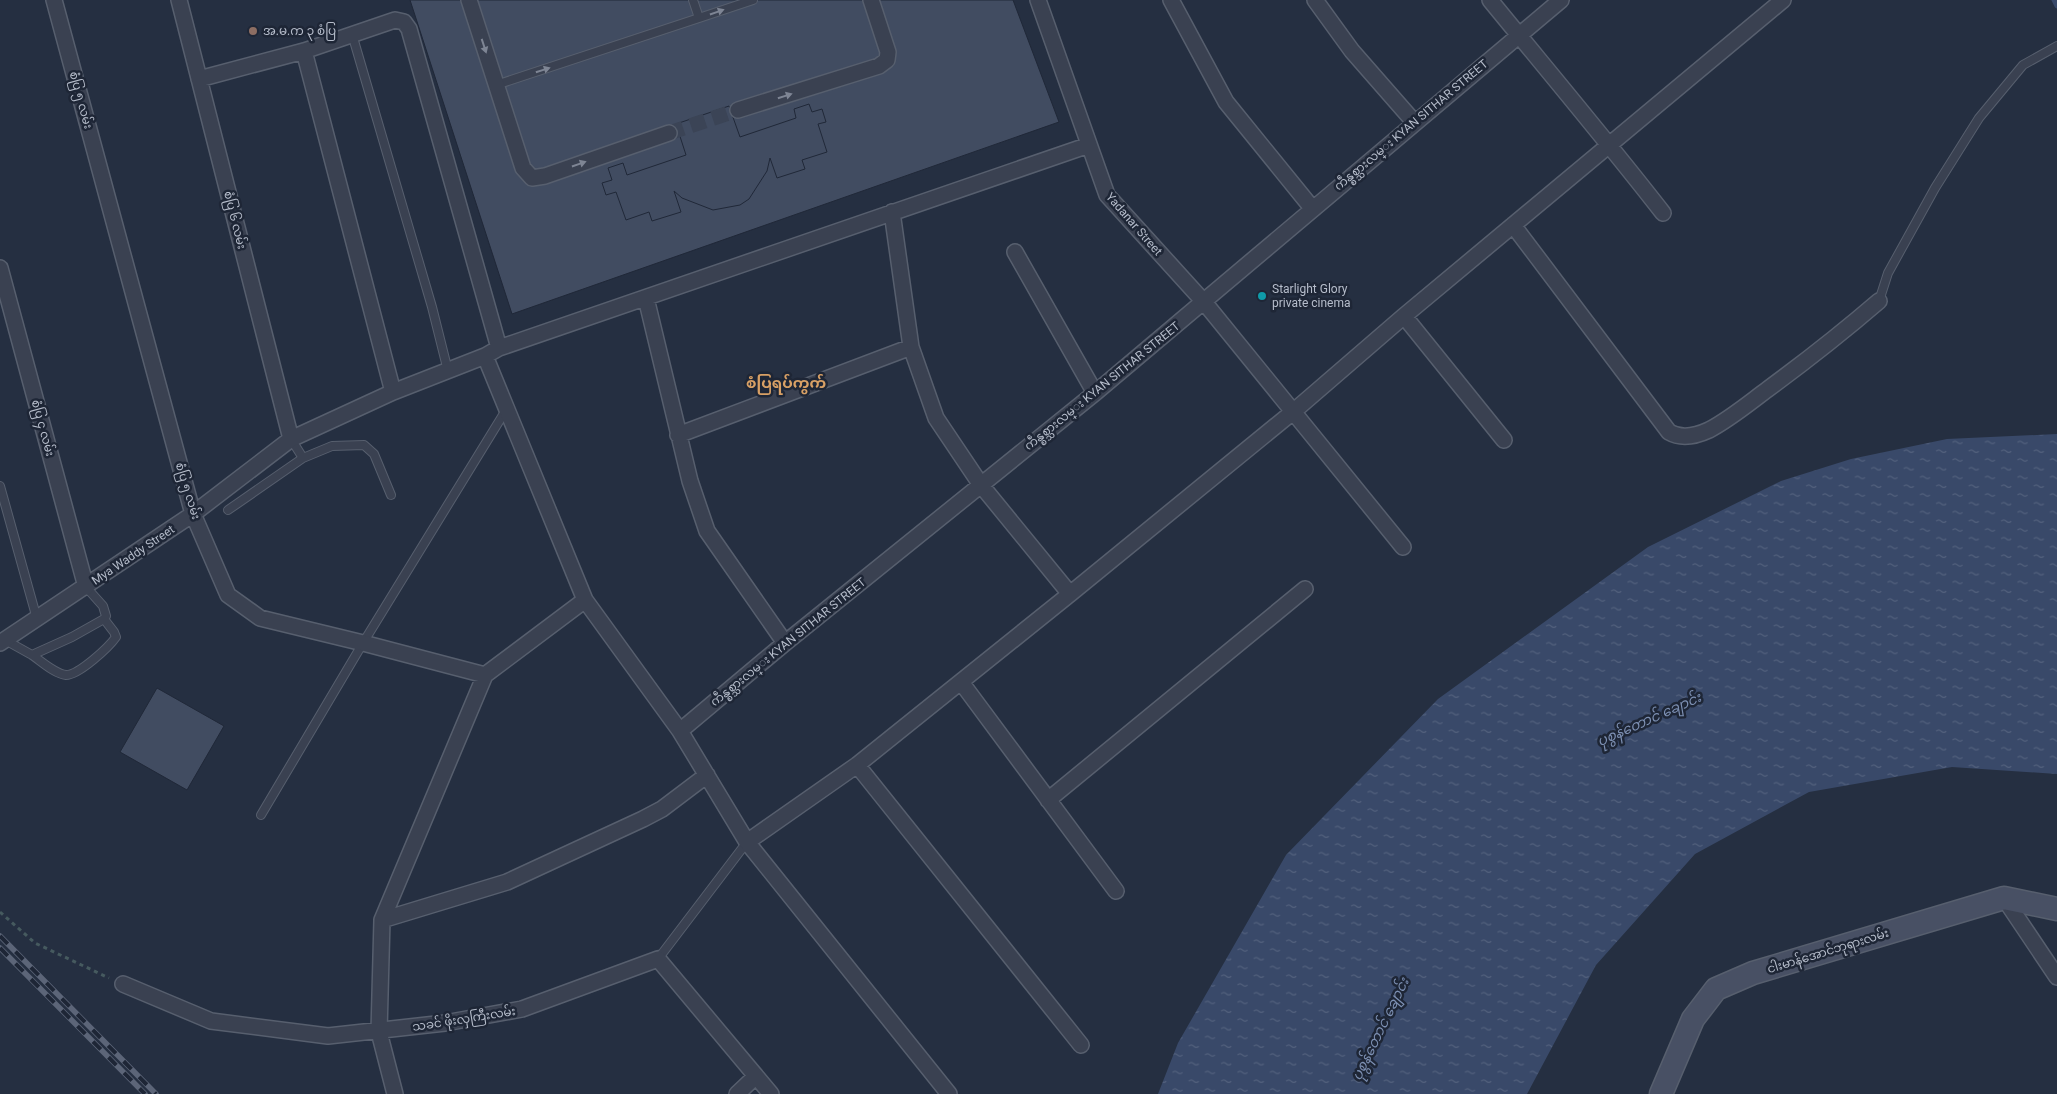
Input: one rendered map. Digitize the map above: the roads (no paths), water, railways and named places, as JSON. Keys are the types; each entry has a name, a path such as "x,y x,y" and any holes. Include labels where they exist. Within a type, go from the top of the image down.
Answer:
{"street":[{"name":"စံပြ ၅ လမ်း","path":"54,0 193,514 228,595 260,618 484,675"},
{"name":"စံပြ ၆ လမ်း","path":"179,0 290,439"},
{"path":"469,0 523,168 532,178 545,176 669,133"},
{"path":"738,110 880,66 887,60 888,52 871,0"},
{"name":"Yadanar Street","path":"1038,0 1107,195 1204,302 1403,547"},
{"path":"1171,0 1226,102 1312,208"},
{"path":"1315,0 1352,51 1415,123"},
{"path":"1490,0 1611,145 1663,214"},
{"name":"ကဵန္စစ္သားလမ္း KYAN SITHAR STREET","path":"680,731 785,643 1095,393 1312,208 1561,0"},
{"path":"747,842 857,765 1070,594 1294,411 1404,316 1784,0"},
{"path":"199,79 304,51 395,20 404,22 409,29 499,348"},
{"path":"304,51 393,392"},
{"name":"Mya Waddy Street","path":"2,642 193,514 290,439 393,392 485,356 499,348 1088,145"},
{"path":"892,212 911,347 936,418 981,485 1070,594"},
{"path":"1513,225 1669,432 1676,436 1687,437 1708,430 1736,412 1823,348 1879,302"},
{"path":"1015,252 1095,393"},
{"name":"စံပြ ၄ လမ်း","path":"0,268 86,587"},
{"path":"646,298 678,435 706,531 785,643"},
{"path":"1404,316 1504,440"},
{"path":"678,435 911,347"},
{"path":"485,356 585,600 680,731 747,842 949,1094"},
{"path":"1048,800 1305,589"},
{"path":"395,1094 379,1032 382,920 484,675 585,600"},
{"path":"961,682 1116,891"},
{"path":"857,765 1081,1045"},
{"path":"382,920 516,878 662,809 707,775"},
{"path":"2004,898 2057,977"},
{"name":"ငါးမာန်အောင်ဘုရားလမ်း","path":"1661,1094 1694,1018 1716,989 1753,973 2004,898 2057,909"},
{"path":"658,959 771,1094"},
{"name":"သခင် ဖိုးလှကြီးလမ်း","path":"123,984 212,1020 328,1036 445,1024 522,1009 658,959"},
{"path":"737,1094 756,1076"}],"lane":[{"path":"693,0 699,18"},
{"path":"496,86 753,0"},
{"path":"352,34 432,307 448,371"},
{"path":"1879,302 1888,273 1935,188 1980,118 2024,65 2057,46"},
{"path":"261,815 363,643 506,410"},
{"path":"290,439 303,458"},
{"path":"228,510 303,458 332,446 364,445 374,454 391,495"},
{"path":"0,486 37,619"},
{"path":"32,655 72,637 104,619 106,616 103,606 86,587"},
{"path":"2,642 32,655 66,675 74,673 108,647 116,637 104,619"},
{"path":"658,959 747,842"}],"water":[{"name":"ပုစွန်တောင် ချောင်း","path":"2057,434 2057,774 1952,767 1809,792 1695,854 1596,965 1527,1094 1158,1094 1178,1043 1286,855 1438,699 1648,547 1781,481 1851,459 1947,439"}],"waterway":[{"path":"2054,0 2057,6"}],"tunnel":[{"path":"669,133 738,110"}],"railway":[{"path":"0,936 156,1094"},
{"path":"0,948 145,1094"}],"place":[{"name":"အ.မ.က ၃ စံပြ","path":"253,31"},
{"name":"Starlight Glory private cinema","path":"1262,296"}],"district":[{"name":"စံပြရပ်ကွက်","path":"786,383"}]}
